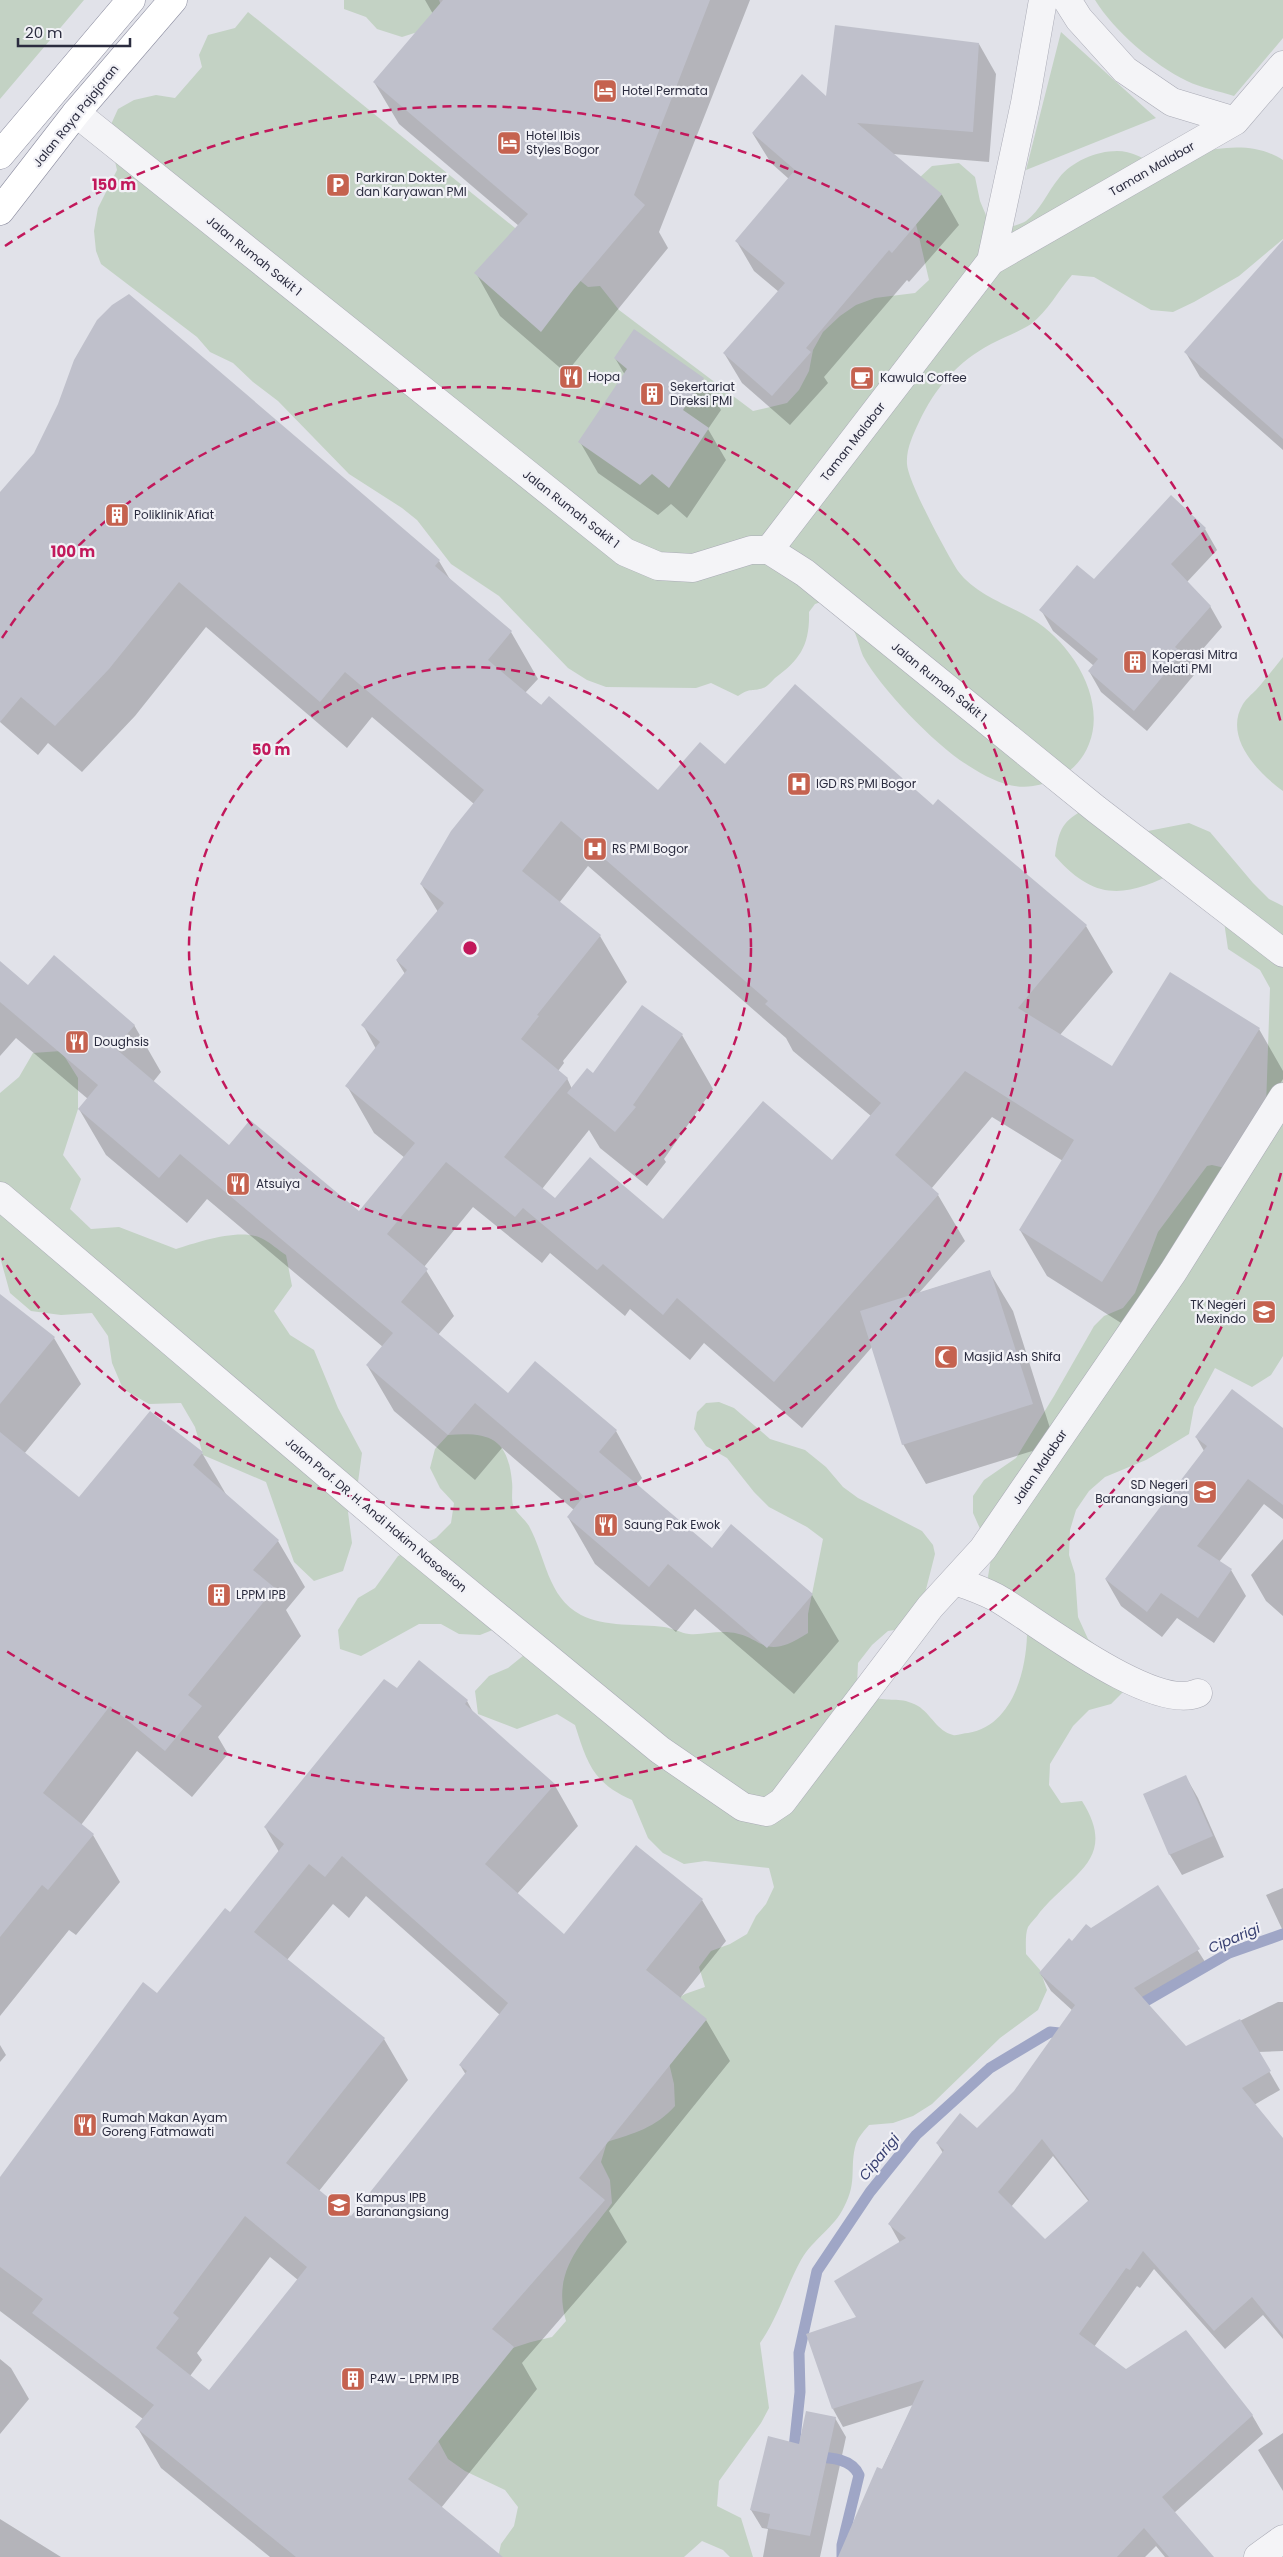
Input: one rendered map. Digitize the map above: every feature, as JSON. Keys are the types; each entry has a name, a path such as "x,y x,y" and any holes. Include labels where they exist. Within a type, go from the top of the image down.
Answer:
{"highway":[{"path":"0,155 131,0"},
{"name":"Jalan Raya Pajajaran","path":"0,211 76,114 173,0"}],"street":[{"name":"Taman Malabar","path":"992,262 1025,103 1043,0"},
{"path":"1067,0 1079,18 1125,70 1172,102 1235,121"},
{"name":"Taman Malabar","path":"769,550 992,262 1235,121 1283,65"},
{"name":"Jalan Rumah Sakit 1","path":"76,114 625,552 658,566 693,568 751,550 769,550 805,573 1096,809 1283,953"},
{"name":"Jalan Malabar","path":"767,1812 782,1802 930,1607 956,1581 983,1549 1173,1272 1283,1097"},
{"name":"Jalan Prof. DR. H. Andi Hakim Nasoetion","path":"0,1196 402,1538 660,1750 743,1807 767,1812"},
{"path":"956,1581 1000,1600 1094,1662 1142,1685 1176,1696 1192,1696 1198,1692"},
{"path":"1258,2557 1283,2539"}],"green space":[{"path":"0,0 84,0 0,99"},
{"path":"344,0 439,0 450,31 427,29 402,37 377,29 366,17 344,9"},
{"path":"1095,0 1283,0 1283,38 1234,96 1204,88 1161,66 1124,35"},
{"path":"248,12 588,287 600,286 619,310 753,411 787,403 799,390 809,371 813,350 823,332 840,316 856,305 875,298 915,293 929,280 916,224 918,179 932,166 959,163 975,177 980,201 988,220 1007,228 1024,222 1031,217 1059,178 1070,167 1085,158 1101,153 1127,152 1157,165 1204,151 1237,148 1269,153 1283,160 1283,239 1239,276 1173,312 1151,310 1094,277 1072,275 1048,307 1031,324 979,351 948,377 932,398 910,442 907,458 909,473 929,518 958,571 983,593 1032,619 1046,629 1060,642 1082,673 1093,709 1093,727 1085,753 1074,767 1051,781 1024,787 1000,782 969,766 926,732 896,700 871,669 863,656 852,629 824,601 815,604 809,612 808,634 802,651 791,665 763,688 742,693 738,696 711,683 696,688 606,687 587,680 568,668 499,596 451,564 417,520 402,508 349,474 278,401 253,382 233,363 210,352 197,337 101,264 96,251 94,231 98,208 117,170 108,131 118,109 134,100 156,95 175,98 202,67 199,55 208,35 235,28"},
{"path":"1061,32 1156,118 1026,170"},
{"path":"1283,657 1283,791 1254,764 1240,741 1237,729 1238,716 1243,704"},
{"path":"1087,808 1108,810 1148,831 1189,823 1210,832 1253,883 1269,899 1283,906 1283,1356 1271,1375 1252,1387 1215,1368 1194,1407 1189,1434 1146,1460 1105,1477 1089,1491 1076,1510 1070,1530 1069,1555 1075,1574 1078,1617 1088,1639 1106,1653 1125,1690 1111,1704 1089,1710 1073,1726 1050,1764 1049,1785 1061,1803 1082,1801 1092,1820 1095,1837 1093,1851 1087,1863 1078,1874 1053,1898 1028,1927 1026,1954 1040,1970 1047,1990 1038,2010 1000,2038 932,2104 913,2116 893,2123 869,2125 857,2141 853,2160 851,2189 844,2207 835,2221 811,2246 801,2260 772,2323 760,2343 769,2408 761,2423 719,2481 717,2506 741,2518 753,2557 730,2557 723,2550 702,2541 684,2557 498,2557 501,2544 514,2526 518,2507 505,2490 465,2471 448,2459 428,2422 454,2367 552,2337 566,2321 562,2303 566,2271 581,2244 612,2203 610,2180 601,2162 607,2142 652,2125 675,2106 674,2084 669,2063 669,2004 685,1994 705,1987 699,1967 711,1951 730,1944 747,1934 756,1916 766,1904 774,1887 769,1868 705,1861 684,1864 663,1853 648,1838 632,1800 608,1786 593,1770 583,1750 575,1725 557,1714 517,1729 478,1714 475,1691 489,1676 508,1668 524,1655 500,1627 480,1635 459,1634 441,1624 419,1624 361,1656 340,1649 338,1630 358,1598 375,1588 398,1556 436,1538 451,1523 454,1503 440,1488 430,1468 435,1449 448,1435 462,1434 485,1437 493,1440 501,1447 510,1467 514,1508 529,1526 554,1587 561,1598 581,1615 600,1622 664,1627 689,1634 736,1633 770,1647 792,1642 808,1633 808,1614 823,1539 807,1527 769,1507 754,1492 727,1458 706,1446 694,1429 697,1412 706,1403 719,1402 734,1408 770,1439 805,1450 826,1467 843,1487 858,1498 922,1531 933,1545 935,1554 921,1609 908,1628 888,1631 872,1645 858,1663 857,1686 877,1698 901,1700 918,1706 938,1726 953,1735 983,1728 996,1720 1006,1709 1014,1695 1024,1665 1027,1635 996,1607 986,1589 993,1546 981,1531 973,1513 973,1496 984,1480 1016,1458 1094,1326 1104,1316 1123,1308 1135,1293 1158,1232 1207,1166 1212,1165 1238,1171 1266,1107 1270,988 1260,970 1228,949 1222,908 1178,871 1143,886 1113,891 1098,888 1084,882 1070,871 1055,856 1058,839 1060,832 1067,822"},
{"path":"61,1051 78,1078 78,1109 63,1155 81,1179 70,1209 91,1229 119,1227 176,1249 232,1235 254,1236 266,1241 286,1255 292,1286 274,1311 290,1335 314,1350 338,1408 362,1453 358,1482 348,1512 352,1543 343,1571 314,1581 294,1562 266,1482 203,1455 195,1427 181,1403 149,1404 123,1389 112,1363 108,1336 92,1313 61,1315 31,1311 10,1293 0,1257 0,1093 19,1077 33,1053"}],"building":[{"path":"443,0 710,0 634,195 645,205 573,290 541,332 474,273 528,214 373,82"},
{"path":"835,25 979,43 973,132 857,123 942,194 892,253 889,250 806,348 811,352 772,396 723,353 785,283 735,241 795,170 752,133 802,74 826,96"},
{"path":"1283,240 1283,439 1184,352"},
{"path":"129,294 440,560 435,566 512,631 488,660 541,705 549,696 658,790 700,742 725,764 795,684 933,805 938,799 1087,925 1018,1008 1112,1066 1170,972 1260,1028 1102,1282 1019,1230 1074,1140 965,1071 895,1155 939,1194 774,1382 677,1298 663,1315 603,1264 597,1270 523,1208 515,1217 446,1162 387,1234 428,1269 401,1302 508,1393 535,1361 617,1430 599,1452 712,1548 731,1524 813,1594 767,1648 668,1564 649,1587 567,1517 584,1496 475,1403 448,1435 366,1365 393,1333 180,1154 159,1178 78,1109 98,1085 0,1002 0,961 28,985 54,955 135,1025 115,1048 229,1145 250,1120 359,1211 415,1143 345,1086 380,1042 361,1025 407,970 396,960 444,903 420,884 451,831 484,790 345,672 320,702 179,582 109,669 55,726 21,697 0,722 0,492 34,453 58,404 74,360 97,320 112,305","holes":["561,821 768,1001 765,1004 881,1103 832,1160 763,1101 663,1219 590,1157 555,1198 504,1157 568,1078 521,1039 539,1016 537,1015 601,935 522,871"]},
{"name":"Sekertariat Direksi PMI","path":"634,329 704,378 683,410 709,428 669,488 652,474 640,485 578,442 627,369 614,358"},
{"path":"1171,495 1206,528 1171,564 1211,606 1175,647 1182,653 1134,711 1088,671 1098,659 1039,610 1077,565 1094,579"},
{"path":"642,1005 683,1034 633,1105 636,1107 615,1132 567,1093 587,1068 593,1073"},
{"name":"Masjid Ash Shifa","path":"990,1270 1033,1404 902,1445 860,1311"},
{"path":"0,1294 55,1337 0,1404"},
{"name":"SD Negeri Baranangsiang","path":"1232,1389 1283,1428 1283,1505 1248,1479 1197,1546 1232,1569 1198,1618 1161,1593 1147,1612 1105,1579 1207,1446 1195,1437"},
{"path":"150,1411 203,1452 193,1465 279,1540 253,1570 275,1588 188,1695 202,1706 165,1751 110,1706 43,1793 94,1834 48,1890 42,1885 0,1937 0,1432 79,1497"},
{"path":"419,1660 468,1700 465,1704 555,1784 485,1864 564,1934 636,1845 703,1899 646,1970 707,2019 579,2178 605,2200 492,2329 514,2347 408,2479 503,2557 296,2557 135,2427 154,2405 32,2313 43,2299 0,2267 0,2177 143,1982 157,1993 225,1908 230,1912 284,1844 264,1827 384,1679 397,1688","holes":["342,1856 508,2003 459,2065 467,2071 351,2216 286,2163 385,2038 254,1932 309,1864 325,1877","245,2216 307,2267 209,2390 156,2348 179,2318 173,2313"]},
{"path":"1186,1775 1213,1836 1169,1855 1143,1794"},
{"path":"1158,1885 1200,1949 1134,1988 1186,2046 1240,2019 1271,2071 1242,2088 1283,2138 1283,2335 1252,2297 1214,2331 1143,2251 1130,2270 1126,2268 1079,2334 1126,2369 1186,2330 1253,2415 1162,2497 1214,2557 1169,2557 1144,2528 1117,2557 838,2557 877,2467 882,2469 924,2380 832,2409 806,2334 856,2317 834,2281 906,2238 888,2224 944,2150 936,2143 960,2113 977,2128 1014,2091 1075,2005 1039,1973 1069,1938 1072,1941 1086,1924 1091,1928","holes":["1042,2139 1089,2200 1045,2239 998,2192"]},
{"path":"806,2411 836,2417 810,2536 767,2528 770,2514 750,2510 768,2436 799,2444"}],"waterway":[{"name":"Ciparigi","path":"1132,2009 1229,1953 1283,1934"},
{"name":"Ciparigi","path":"842,2557 842,2545 859,2475 849,2464 842,2461 802,2456 796,2453 794,2448 800,2392 799,2353 817,2271 870,2192 916,2135 990,2068 1050,2032 1069,2034"}],"place":[{"name":"Hotel Permata","path":"605,91"},
{"name":"Hotel Ibis Styles Bogor","path":"509,143"},
{"name":"Parkiran Dokter dan Karyawan PMI","path":"338,185"},
{"name":"Hopa","path":"571,377"},
{"name":"Kawula Coffee","path":"862,378"},
{"name":"Sekertariat Direksi PMI","path":"652,394"},
{"name":"Poliklinik Afiat","path":"117,515"},
{"name":"Koperasi Mitra Melati PMI","path":"1135,662"},
{"name":"IGD RS PMI Bogor","path":"799,784"},
{"name":"RS PMI Bogor","path":"595,849"},
{"name":"Doughsis","path":"77,1042"},
{"name":"Atsuiya","path":"238,1184"},
{"name":"TK Negeri Mexindo","path":"1264,1312"},
{"name":"Masjid Ash Shifa","path":"946,1357"},
{"name":"SD Negeri Baranangsiang","path":"1205,1492"},
{"name":"Saung Pak Ewok","path":"606,1525"},
{"name":"LPPM IPB","path":"219,1595"},
{"name":"Rumah Makan Ayam Goreng Fatmawati","path":"85,2125"},
{"name":"Kampus IPB Baranangsiang","path":"339,2205"},
{"name":"P4W - LPPM IPB","path":"353,2379"}]}
